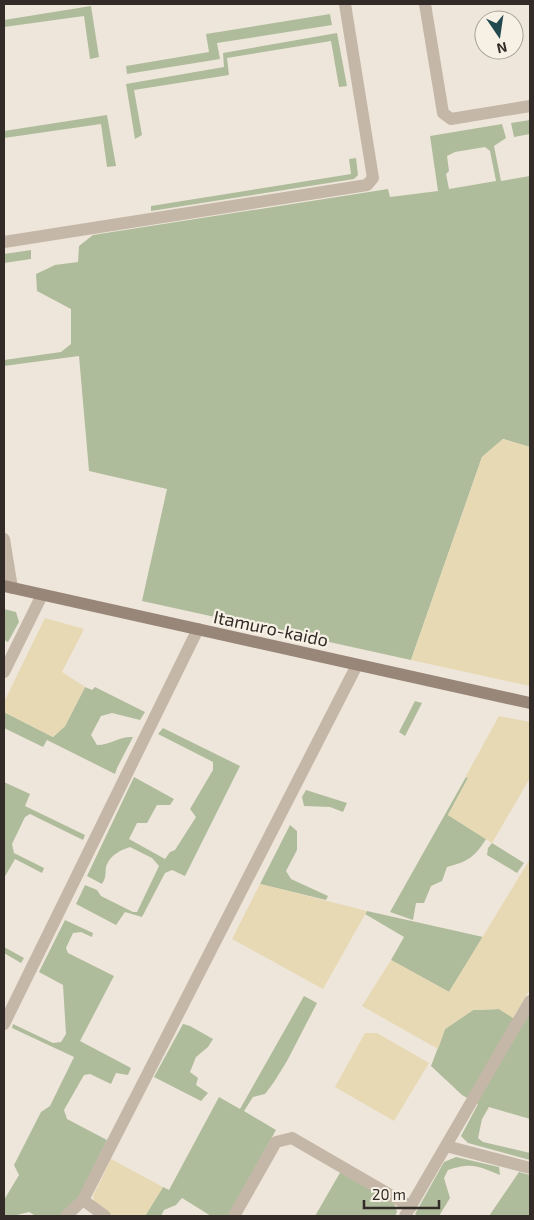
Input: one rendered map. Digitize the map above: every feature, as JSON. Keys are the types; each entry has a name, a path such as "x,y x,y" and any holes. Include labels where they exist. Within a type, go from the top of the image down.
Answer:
{"main road":[{"name":"Itamuro-kaido","path":"8,587 530,703"}],"street":[{"path":"4,242 367,185 373,178 345,4"},
{"path":"425,4 442,113 451,119 530,106"},
{"path":"4,539 8,587"},
{"path":"4,672 42,595"},
{"path":"4,1024 198,629"},
{"path":"66,1216 83,1200 357,665"},
{"path":"234,1216 276,1142 292,1138 408,1211 530,1001"},
{"path":"446,1146 530,1168"},
{"path":"83,1200 105,1216"}],"green space":[{"path":"91,6 99,57 90,59 84,16 4,27 4,20"},
{"path":"330,14 332,25 217,43 220,59 127,74 126,66 209,52 206,34"},
{"path":"337,33 347,86 339,87 331,41 227,58 229,75 134,90 142,135 135,139 126,84 224,67 223,53"},
{"path":"107,115 116,166 107,167 101,124 4,138 4,131"},
{"path":"530,120 530,134 514,137 511,123"},
{"path":"502,124 506,138 494,146 501,181 530,176 530,447 503,439 482,457 411,660 142,601 167,489 89,471 79,356 4,366 4,360 61,352 71,344 71,309 37,291 36,274 55,265 78,262 79,246 93,235 388,189 390,197 438,191 430,136","holes":["485,147 490,151 496,181 449,189 446,174 449,171 447,156 455,152"]},
{"path":"356,158 358,175 354,179 151,211 151,206 351,174 349,159"},
{"path":"31,250 31,259 4,263 4,254"},
{"path":"4,609 16,612 19,622 8,642 4,640"},
{"path":"85,687 92,690 95,687 145,712 140,720 112,713 101,716 91,735 97,745 133,737 115,774 47,740 43,747 4,728 4,712 53,737 65,726"},
{"path":"415,701 422,703 405,736 399,732"},
{"path":"163,728 240,766 185,876 172,870 165,873 142,917 125,912 116,925 76,904 85,885 97,890 101,896 133,912 137,912 159,866 152,858 130,847 111,858 106,866 105,878 102,884 87,876 134,777 174,799 170,805 157,805 147,823 137,823 129,839 165,859 170,852 175,850 196,817 190,809 213,770 213,762 158,734"},
{"path":"466,777 468,778 448,815 486,839 470,858 447,867 442,881 431,886 424,903 416,903 413,920 390,912"},
{"path":"4,782 30,794 25,806 85,835 83,840 30,814 25,817 12,844 14,853 44,868 42,873 15,859 4,878"},
{"path":"306,790 347,803 343,812 330,807 304,806 302,797"},
{"path":"290,825 297,831 297,850 286,871 291,879 328,896 326,900 260,884"},
{"path":"492,843 524,863 517,873 487,855 488,848"},
{"path":"367,911 483,937 449,992 391,960 404,937 365,914"},
{"path":"65,920 93,933 92,937 81,932 73,933 66,948 68,953 114,976 80,1041 131,1068 128,1075 116,1073 111,1084 90,1074 84,1075 64,1110 67,1119 107,1140 78,1199 60,1216 36,1216 29,1212 4,1216 4,1200 19,1175 14,1165 41,1112 50,1106 74,1057 12,1028 13,1024 53,1043 61,1042 66,1034 63,985 39,972"},
{"path":"4,947 24,958 21,963 4,953"},
{"path":"304,996 317,1003 287,1061 265,1094 253,1097 244,1111 276,1130 228,1216 211,1216 182,1198 176,1205 164,1210 161,1216 145,1216 163,1187 169,1190 219,1097 240,1109"},
{"path":"530,1008 530,1119 489,1107 482,1119 478,1138 483,1142 530,1153 530,1160 468,1143 461,1136 478,1104 462,1095 431,1066 445,1029 473,1010 499,1009 522,1023"},
{"path":"183,1024 213,1039 208,1047 196,1057 190,1072 198,1078 196,1085 208,1093 201,1101 154,1077"},
{"path":"456,1157 499,1167 500,1175 475,1166 463,1166 448,1170 444,1178 450,1198 439,1216 418,1216 415,1214 444,1162"},
{"path":"341,1171 394,1203 397,1212 395,1216 315,1216"},
{"path":"519,1172 530,1175 530,1216 489,1216"}],"sand":[{"path":"503,439 530,447 530,686 411,660 482,457"},
{"path":"45,618 84,629 62,672 85,687 65,726 53,737 4,712 4,702"},
{"path":"499,716 530,722 530,778 492,843 448,815 468,778 466,776"},
{"path":"530,859 530,989 513,1018 499,1009 473,1010 445,1029 438,1049 362,1006 391,960 449,992"},
{"path":"260,884 367,911 323,989 232,939"},
{"path":"365,1033 377,1033 429,1063 394,1121 335,1087"},
{"path":"111,1159 163,1187 145,1216 113,1216 94,1202 93,1196"}]}
